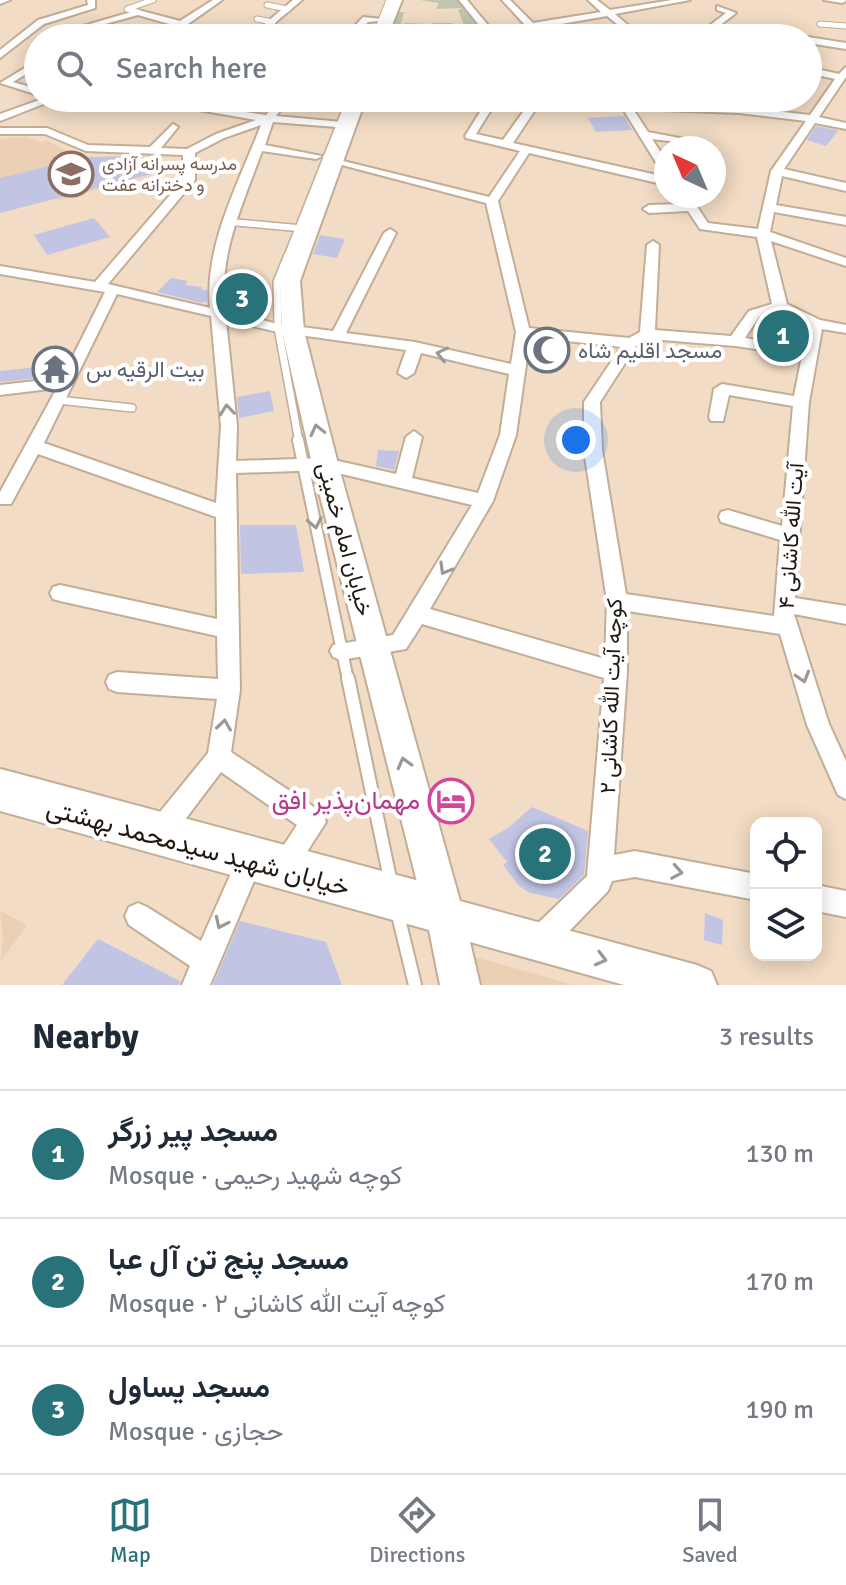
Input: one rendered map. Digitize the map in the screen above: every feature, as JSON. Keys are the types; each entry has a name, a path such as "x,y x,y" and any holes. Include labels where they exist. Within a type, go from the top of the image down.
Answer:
{"main road":[{"path":"382,24 396,0"},
{"name":"خیابان امام خمینی","path":"351,112 326,158 290,281 286,330 314,466 373,645 442,904 460,985"},
{"name":"خیابان شهید سیدمحمد بهشتی","path":"0,794 162,829 273,862 442,904 539,942 697,985"}],"street":[{"path":"61,15 69,0"},
{"path":"39,24 92,6 91,0"},
{"path":"182,24 218,0"},
{"path":"270,24 298,0"},
{"path":"463,0 479,24"},
{"path":"506,0 529,24"},
{"path":"592,0 622,24"},
{"path":"542,24 686,0"},
{"path":"828,0 842,0 846,7"},
{"path":"717,24 732,13 720,8"},
{"path":"95,24 138,12 177,24"},
{"path":"594,15 606,24"},
{"path":"361,24 366,19 384,20"},
{"path":"552,22 556,24"},
{"path":"0,55 24,36"},
{"path":"822,42 846,46"},
{"path":"0,66 21,76"},
{"path":"822,73 842,78"},
{"path":"24,74 5,83 24,88"},
{"path":"822,96 842,78"},
{"path":"0,118 24,109"},
{"path":"228,112 269,119 344,125"},
{"path":"162,829 219,757 229,690 225,513 229,426 215,285 221,245 274,112"},
{"path":"485,112 470,136 654,178"},
{"path":"507,143 528,112"},
{"path":"632,112 654,152"},
{"path":"762,112 812,117 846,126"},
{"path":"780,306 763,234 767,207 777,171 814,112"},
{"path":"634,117 663,117"},
{"path":"0,131 47,131 86,148 189,152 220,136 269,119"},
{"path":"153,150 173,127"},
{"path":"642,134 656,136"},
{"path":"259,147 326,158 492,201"},
{"path":"341,651 399,643 484,501 508,435 523,332 492,201 527,148"},
{"path":"5,499 68,382 106,287 189,180 189,152"},
{"path":"560,171 576,161"},
{"path":"777,171 846,187"},
{"path":"767,207 846,221"},
{"path":"649,209 655,208"},
{"path":"692,208 704,226 763,234 846,262"},
{"path":"337,337 390,233"},
{"path":"639,338 653,245"},
{"path":"2,273 106,287 286,330 415,347 518,371"},
{"path":"735,341 754,314 780,306 816,324 846,329"},
{"name":"آیت الله کاشانی ۴","path":"816,324 801,402 784,604 818,725 846,787"},
{"path":"523,332 735,341 811,353"},
{"name":"کوچه آیت الله کاشانی ۲","path":"539,942 599,882 616,670 617,601 593,450 592,402 639,338"},
{"path":"406,373 415,347"},
{"path":"0,390 68,382"},
{"path":"717,417 722,389 801,402"},
{"path":"402,483 414,437"},
{"path":"34,446 225,513"},
{"path":"227,467 314,466 484,501"},
{"path":"728,517 788,535"},
{"path":"60,593 229,630"},
{"path":"617,601 788,627"},
{"path":"784,604 846,615"},
{"path":"418,614 616,670"},
{"path":"117,682 229,690"},
{"path":"138,916 200,972 273,862 314,822 219,757"},
{"path":"600,871 635,864 750,886"},
{"path":"822,899 846,904"}],"lane":[{"path":"138,12 127,9 153,0"},
{"path":"384,20 389,0"},
{"path":"267,5 288,9"},
{"path":"257,19 273,22"},
{"path":"822,24 846,26"},
{"path":"344,125 347,112"},
{"path":"286,330 277,282 326,158"},
{"path":"231,222 297,228"},
{"path":"58,400 132,408"},
{"path":"314,466 341,651 415,985"},
{"path":"0,775 162,829"}],"shaded area":[{"path":"25,137 41,142 46,140 79,158 149,156 160,165 147,169 151,174 60,200 0,187 0,139"},
{"path":"0,911 27,925 0,963 3,938"},
{"path":"465,954 573,985 473,985"}],"green space":[{"path":"420,0 459,0 476,24 464,24 458,10 462,8 436,9 439,3"},
{"path":"398,12 404,12 401,24 394,24"}],"building":[{"path":"624,116 632,130 596,132 588,118"},
{"path":"816,126 838,131 826,146 807,140"},
{"path":"131,156 151,174 0,213 0,178 86,157"},
{"path":"94,218 110,237 47,255 34,235"},
{"path":"320,235 345,239 337,258 313,254"},
{"path":"171,278 188,281 185,285 207,290 207,301 202,303 157,292"},
{"path":"237,286 264,288 259,315 228,308 227,291 235,291"},
{"path":"781,319 804,330 803,334 794,342 764,338 761,320"},
{"name":"مسجد اقلیم شاه","path":"533,340 569,344 563,364 530,359"},
{"path":"66,364 55,376 0,382 0,371"},
{"path":"270,391 274,411 239,418 237,397"},
{"path":"378,450 399,451 394,470 376,466"},
{"path":"240,525 296,525 304,572 241,574"},
{"path":"532,807 588,831 584,875 559,899 530,893 519,886 503,865 507,862 489,839 508,828"},
{"path":"705,913 723,920 722,945 704,940"},
{"path":"240,921 326,942 342,985 213,985"},
{"path":"98,939 180,981 179,985 62,985"}],"place":[{"name":"مدرسه پسرانه آزادی و دخترانه عفت","path":"71,174"},
{"name":"مسجد یساول","path":"242,299"},
{"name":"مسجد پیر زرگر","path":"783,336"},
{"name":"مسجد اقلیم شاه","path":"547,350"},
{"name":"بیت الرقیه س","path":"55,369"},
{"name":"مهمان‌پذیر افق","path":"451,801"},
{"name":"مسجد پنج تن آل عبا","path":"545,854"}]}
